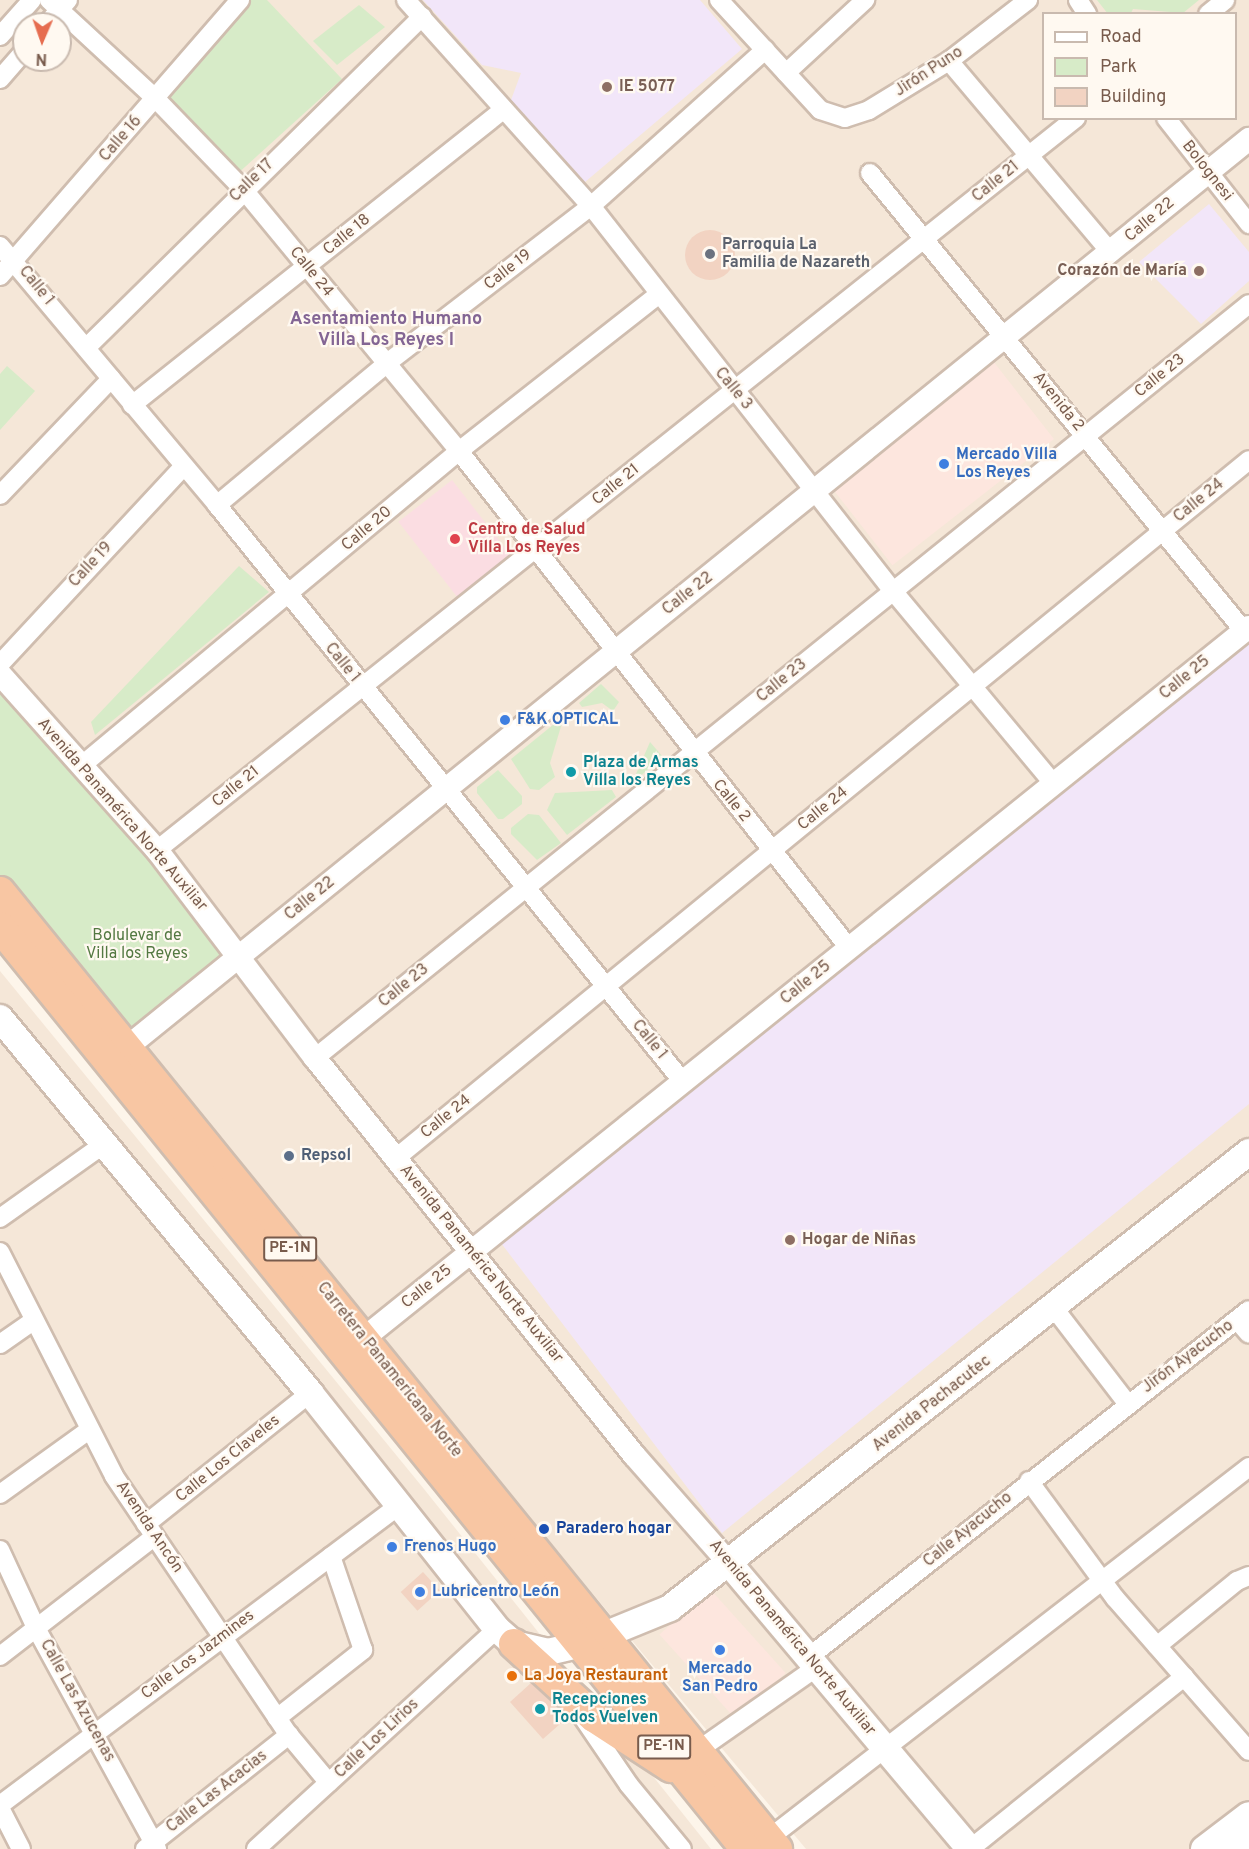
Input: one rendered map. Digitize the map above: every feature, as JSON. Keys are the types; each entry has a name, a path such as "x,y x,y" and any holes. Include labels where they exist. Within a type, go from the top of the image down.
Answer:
{"highway":[{"name":"Carretera Panamericana Norte","path":"0,892 364,1338 592,1641"},
{"name":"Carretera Panamericana Norte","path":"0,927 693,1764 764,1846"},
{"path":"506,1637 594,1717 693,1764"}],"main road":[{"path":"0,1017 310,1393 397,1507 506,1637"},
{"name":"Avenida Pachacutec","path":"506,1637 548,1652 592,1641 670,1608 1054,1308 1249,1152"},
{"name":"Avenida Panamérica Norte Auxiliar","path":"729,1563 970,1849"},
{"path":"1204,1849 1249,1815"},
{"path":"1235,1849 1249,1838"}],"street":[{"path":"0,36 32,0"},
{"name":"Calle 16","path":"0,276 240,0"},
{"name":"Calle 3","path":"406,0 591,206 657,296 818,491 893,591 1054,784"},
{"path":"719,0 786,73 865,0"},
{"name":"Jirón Puno","path":"786,73 819,110 845,118 869,110 949,61 1028,0"},
{"path":"1210,12 1224,0"},
{"name":"Calle 24","path":"59,3 243,189 459,452 613,653"},
{"name":"Calle 17","path":"86,348 243,189 422,17"},
{"name":"Calle 19","path":"217,505 386,364 591,206 765,50"},
{"path":"949,61 1111,253"},
{"path":"0,79 12,65"},
{"name":"Calle 18","path":"132,405 504,109"},
{"name":"Calle 21","path":"157,850 1073,120"},
{"name":"Bolognesi","path":"1168,120 1249,224"},
{"name":"Calle 22","path":"126,1048 613,653 1007,339 1249,139"},
{"name":"Avenida 2","path":"870,173 1163,531 1247,629"},
{"name":"Calle 1","path":"0,246 217,505 288,596 682,1082"},
{"name":"Calle 20","path":"81,766 459,452 657,296"},
{"name":"Calle 23","path":"315,1059 1249,304"},
{"path":"0,495 111,379"},
{"name":"Calle 24","path":"396,1158 1249,460"},
{"name":"Calle 19","path":"0,664 183,467"},
{"name":"Calle 25","path":"364,1338 1247,629"},
{"name":"Calle 2","path":"613,653 849,948"},
{"name":"Avenida Panamérica Norte Auxiliar","path":"0,674 157,850 240,955 315,1059 472,1251 634,1455 729,1563"},
{"path":"0,1218 104,1144"},
{"name":"Avenida Ancón","path":"0,1252 88,1430 150,1531 289,1735 329,1783"},
{"path":"1054,1308 1127,1404"},
{"path":"1243,1315 1249,1334"},
{"name":"Jirón Ayacucho","path":"1127,1404 1243,1315"},
{"path":"0,1344 33,1321"},
{"name":"Calle Los Claveles","path":"0,1656 36,1628 310,1393"},
{"name":"Calle Ayacucho","path":"693,1764 1029,1481 1127,1404"},
{"path":"0,1494 88,1430"},
{"path":"764,1846 1249,1467"},
{"path":"1029,1481 1102,1581 1249,1751"},
{"name":"Calle Los Jazmines","path":"0,1806 397,1507"},
{"name":"Calle Las Azucenas","path":"0,1550 36,1628 95,1733 152,1847"},
{"path":"277,1718 363,1650 331,1556"},
{"path":"1157,1646 1237,1581 1249,1576"},
{"name":"Calle Los Lirios","path":"256,1849 329,1783 506,1637"},
{"path":"970,1849 1184,1677"},
{"path":"566,1692 629,1785 682,1849"},
{"name":"Calle Las Acacias","path":"152,1847 289,1735"},
{"path":"0,1806 21,1849"}],"shaded area":[{"path":"0,0 1249,0 1249,1849 806,1849 0,884"},
{"name":"IE 5077","path":"423,0 700,0 742,49 585,182 511,100 521,73 482,65"},
{"name":"Corazón de María","path":"1209,204 1249,252 1249,281 1201,324 1139,262"},
{"name":"Mercado Villa Los Reyes","path":"993,361 1054,439 892,565 831,487"},
{"name":"Centro de Salud Villa Los Reyes","path":"452,480 512,556 458,598 398,522"},
{"path":"1249,643 1249,1104 722,1533 501,1243"},
{"path":"0,971 424,1489 711,1849 0,1849"},
{"name":"Mercado San Pedro","path":"710,1589 786,1673 735,1718 659,1635"}],"green space":[{"path":"251,0 267,0 342,79 235,176 165,98"},
{"path":"1097,0 1199,0 1184,12 1133,9 1132,12 1106,12"},
{"path":"359,5 385,27 337,65 313,41"},
{"path":"7,366 35,391 0,430 0,374"},
{"path":"239,566 269,592 95,735 91,722"},
{"path":"601,684 619,702 613,711 602,703 582,707 579,703"},
{"name":"Bolulevar de Villa los Reyes","path":"0,686 227,950 226,958 127,1036 0,878"},
{"path":"559,720 562,723 550,763 555,777 539,790 530,789 511,759"},
{"path":"650,742 663,757 639,777 636,774"},
{"path":"498,770 522,796 522,804 503,819 498,819 477,793 477,787"},
{"path":"612,790 616,797 567,835 547,810 555,793"},
{"path":"528,814 539,815 561,843 537,860 511,834 511,828"}],"building":[{"name":"Parroquia La Familia de Nazareth","path":"710,230 724,234 731,241 735,255 731,269 724,276 710,280 696,276 689,269 685,255 689,241 696,234"},
{"name":"Lubricentro León","path":"423,1572 440,1591 417,1611 401,1592"},
{"name":"Recepciones Todos Vuelven","path":"531,1683 568,1717 543,1739 510,1702"}],"place":[{"name":"IE 5077","path":"607,87"},
{"name":"Parroquia La Familia de Nazareth","path":"710,254"},
{"name":"Corazón de María","path":"1199,271"},
{"name":"Mercado Villa Los Reyes","path":"944,464"},
{"name":"Centro de Salud Villa Los Reyes","path":"455,539"},
{"name":"F&K OPTICAL","path":"505,720"},
{"name":"Plaza de Armas Villa los Reyes","path":"571,772"},
{"name":"Repsol","path":"289,1156"},
{"name":"Hogar de Niñas","path":"790,1240"},
{"name":"Paradero hogar","path":"544,1529"},
{"name":"Frenos Hugo","path":"392,1547"},
{"name":"Lubricentro León","path":"420,1592"},
{"name":"Mercado San Pedro","path":"720,1650"},
{"name":"La Joya Restaurant","path":"512,1676"},
{"name":"Recepciones Todos Vuelven","path":"540,1709"}],"district":[{"name":"Asentamiento Humano Villa Los Reyes I","path":"386,331"}]}
